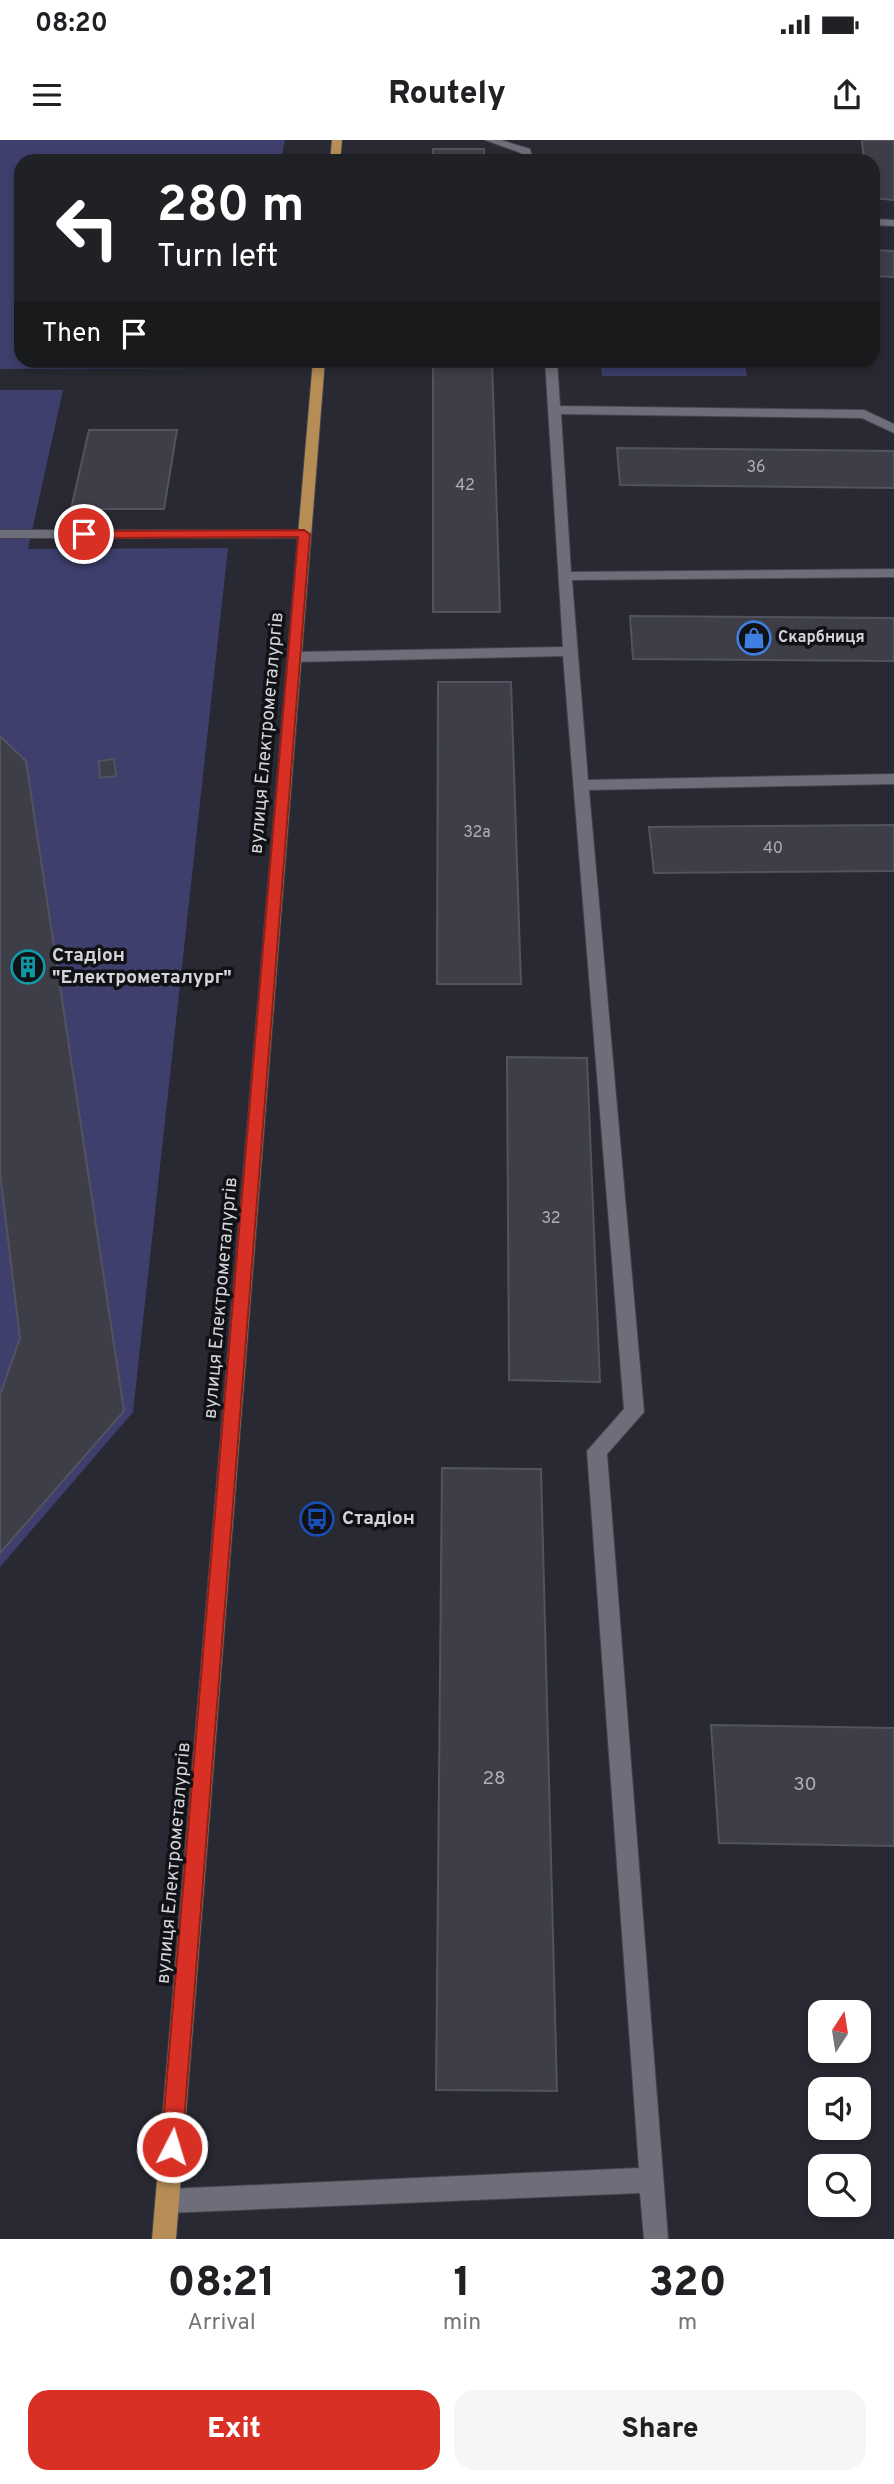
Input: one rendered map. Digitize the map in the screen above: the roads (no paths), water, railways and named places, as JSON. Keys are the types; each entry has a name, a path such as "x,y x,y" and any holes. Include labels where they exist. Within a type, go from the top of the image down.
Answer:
{"main road":[{"name":"вулиця Електрометалургів","path":"164,2239 317,368"}],"lane":[{"path":"490,140 526,150 526,154"},
{"path":"552,368 570,650 634,1412 597,1451 656,2239"},
{"path":"556,410 864,414 894,429"},
{"path":"0,534 304,534"},
{"path":"566,576 894,573"},
{"path":"294,657 570,650"},
{"path":"581,785 894,779"},
{"path":"167,2201 652,2180"}],"place":[{"name":"Скарбниця","path":"754,638"},
{"name":"Стадіон \"Електрометалург\"","path":"28,967"},
{"name":"Стадіон","path":"317,1519"}]}
